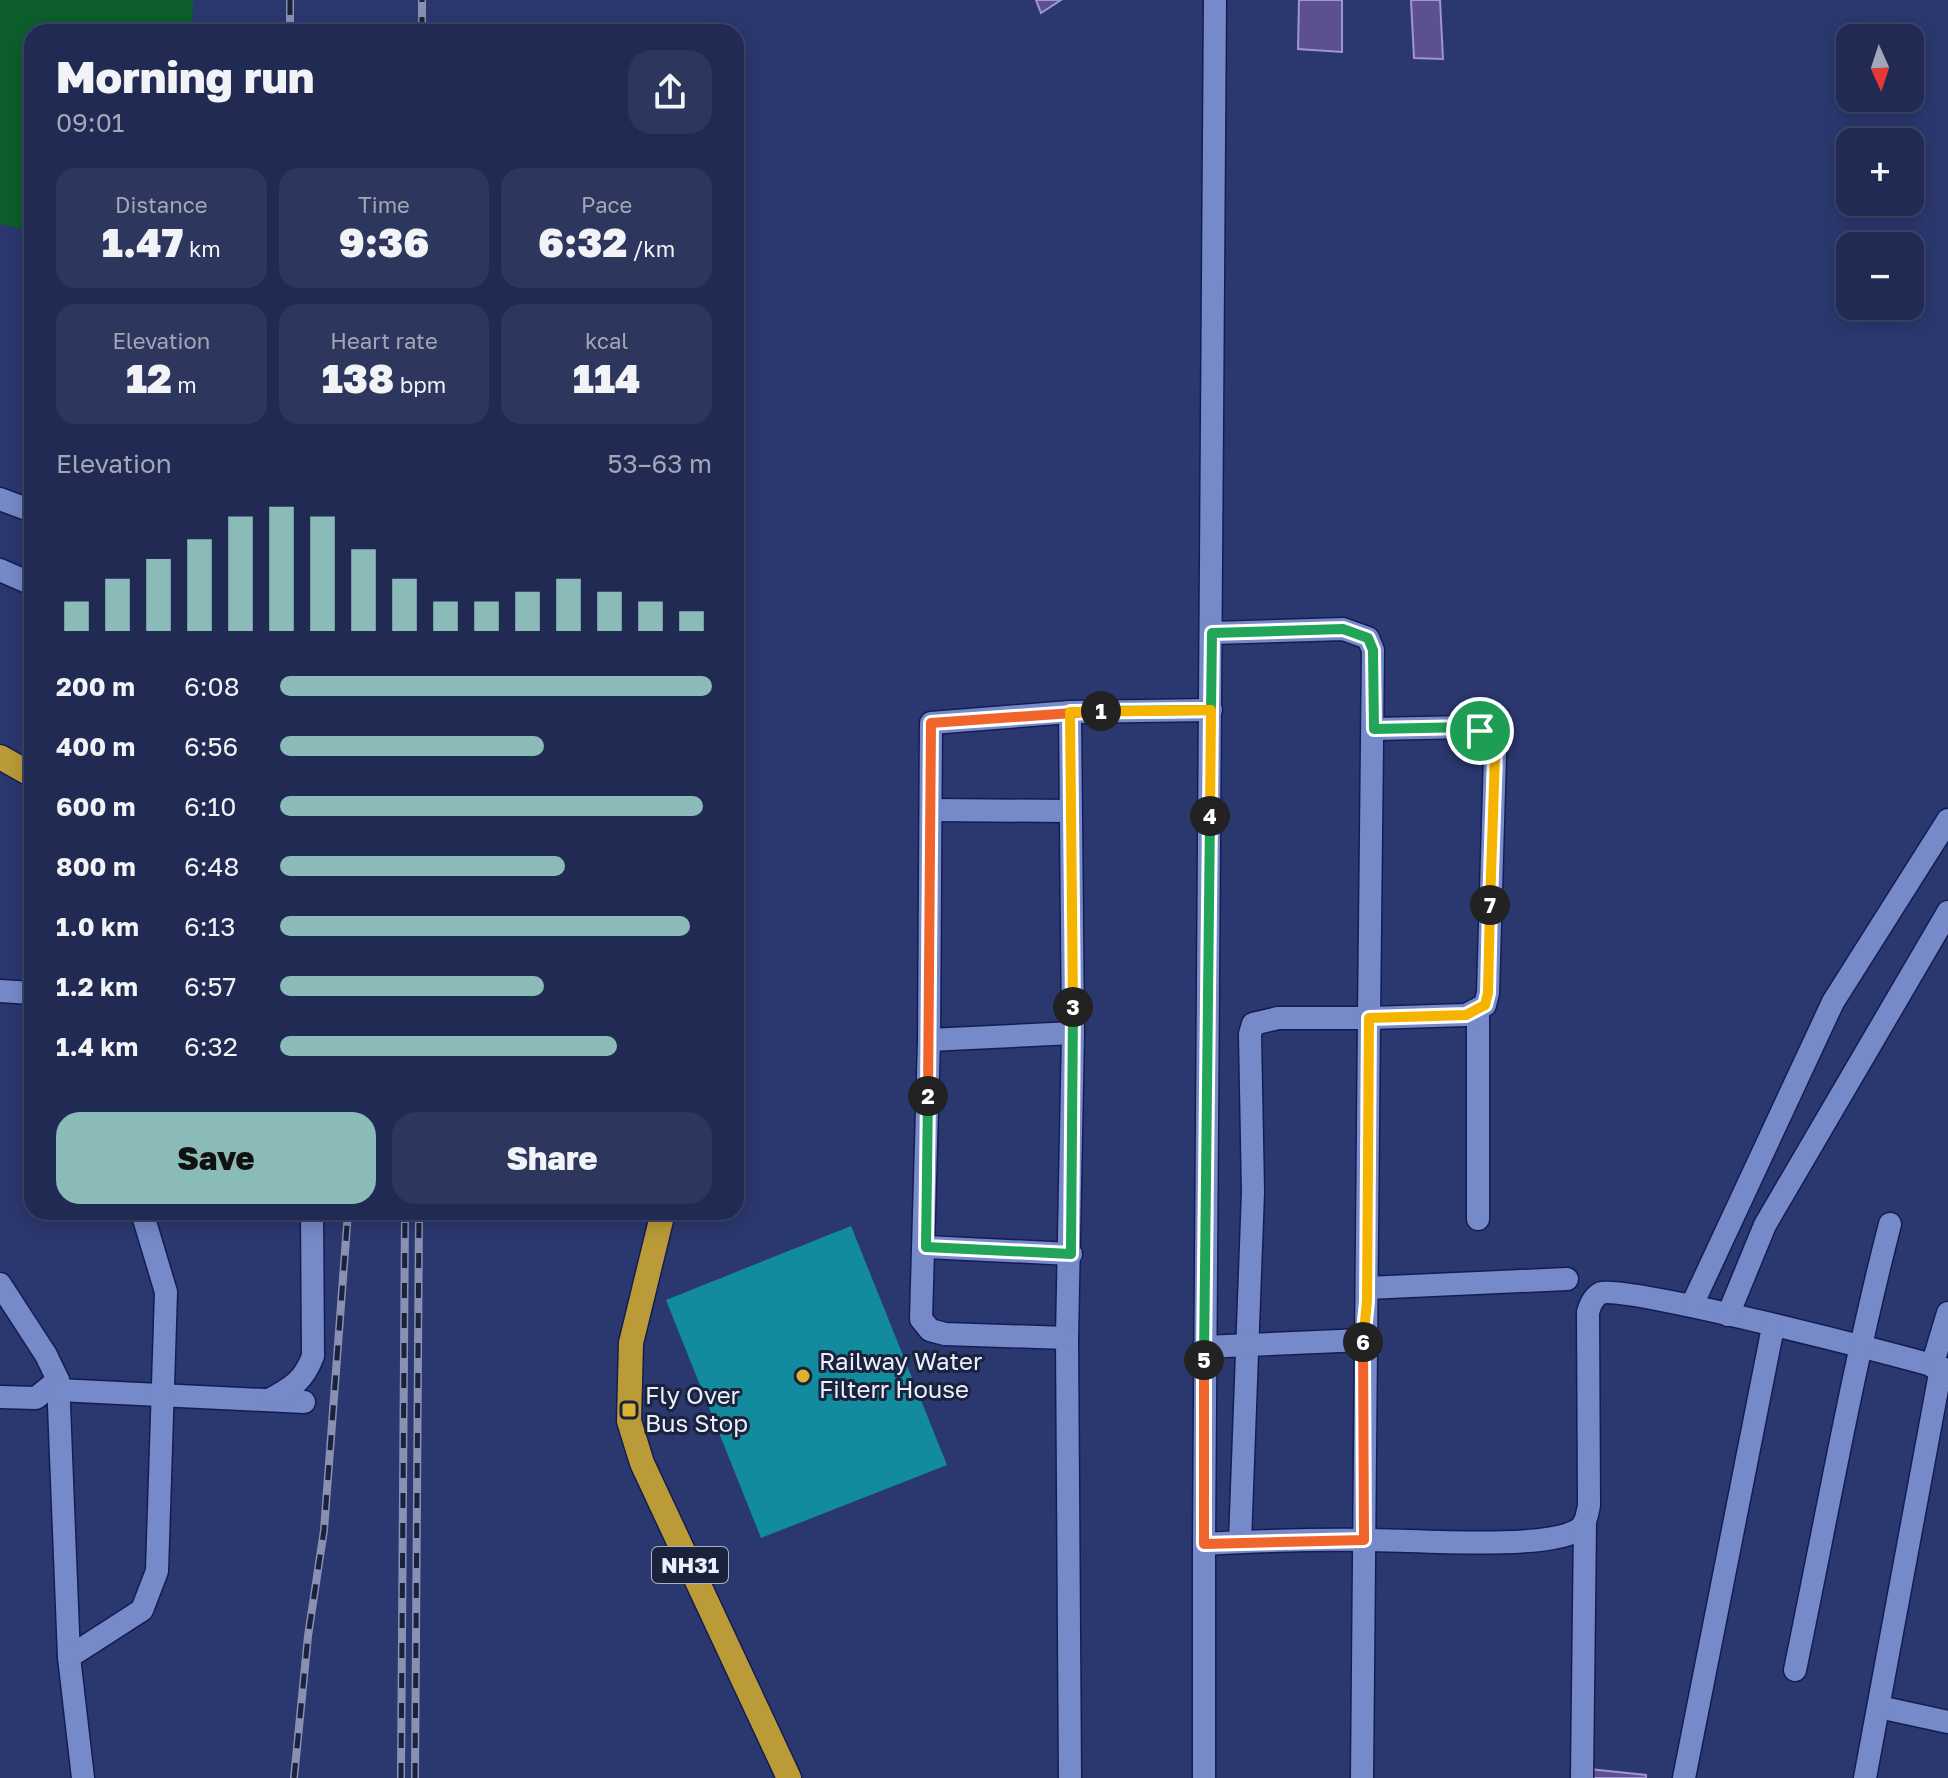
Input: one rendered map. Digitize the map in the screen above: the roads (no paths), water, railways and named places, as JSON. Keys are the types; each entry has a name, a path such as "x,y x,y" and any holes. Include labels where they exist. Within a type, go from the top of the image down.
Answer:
{"highway":[{"path":"0,757 24,770"},
{"name":"NH31","path":"661,1220 631,1343 629,1421 642,1463 789,1778"}],"street":[{"path":"1204,1778 1204,1347 1215,0"},
{"path":"0,499 24,508"},
{"path":"0,570 24,580"},
{"path":"1212,633 1343,629 1359,632 1368,638 1373,650 1367,1288 1363,1340 1362,1778"},
{"path":"1067,1338 945,1334 930,1330 921,1319 926,1247 933,810 931,723 1070,712 1211,710"},
{"path":"1070,712 1068,811 1073,1033 1067,1338 1070,1778"},
{"path":"1240,1542 1253,1192 1250,1034 1253,1024 1278,1018 1466,1015 1485,1005 1488,993 1495,755 1491,740 1469,727 1374,729"},
{"path":"933,810 1068,811"},
{"path":"1692,1305 1833,1002 1948,820"},
{"path":"1728,1315 1765,1225 1948,912"},
{"path":"0,991 24,992"},
{"path":"1478,1011 1478,1219"},
{"path":"929,1040 1073,1033"},
{"path":"69,1657 142,1610 151,1592 161,1543 166,1292 144,1220"},
{"path":"268,1400 296,1386 306,1376 313,1356 312,1220"},
{"path":"1795,1670 1848,1415 1858,1348 1890,1224"},
{"path":"926,1247 1071,1254"},
{"path":"1367,1288 1567,1279"},
{"path":"0,1284 46,1355 58,1385 69,1657 83,1778"},
{"path":"1582,1778 1585,1522 1589,1505 1588,1312 1591,1301 1601,1293 1618,1291 1692,1305 1941,1368"},
{"path":"1865,1778 1941,1368 1948,1313"},
{"path":"1684,1778 1773,1327"},
{"path":"1204,1347 1363,1340"},
{"path":"0,1397 36,1398 58,1385 163,1397 304,1402"},
{"path":"1204,1544 1364,1540 1498,1542 1545,1538 1575,1531 1585,1522"},
{"path":"1879,1707 1948,1722"}],"railway":[{"path":"290,0 290,24"},
{"path":"422,0 422,24"},
{"path":"294,1778 308,1636 324,1530 347,1220"},
{"path":"401,1778 405,1220"},
{"path":"415,1778 419,1220"}],"place":[{"name":"Railway Water Filterr House","path":"803,1376"},
{"name":"Fly Over Bus Stop","path":"629,1410"}]}
